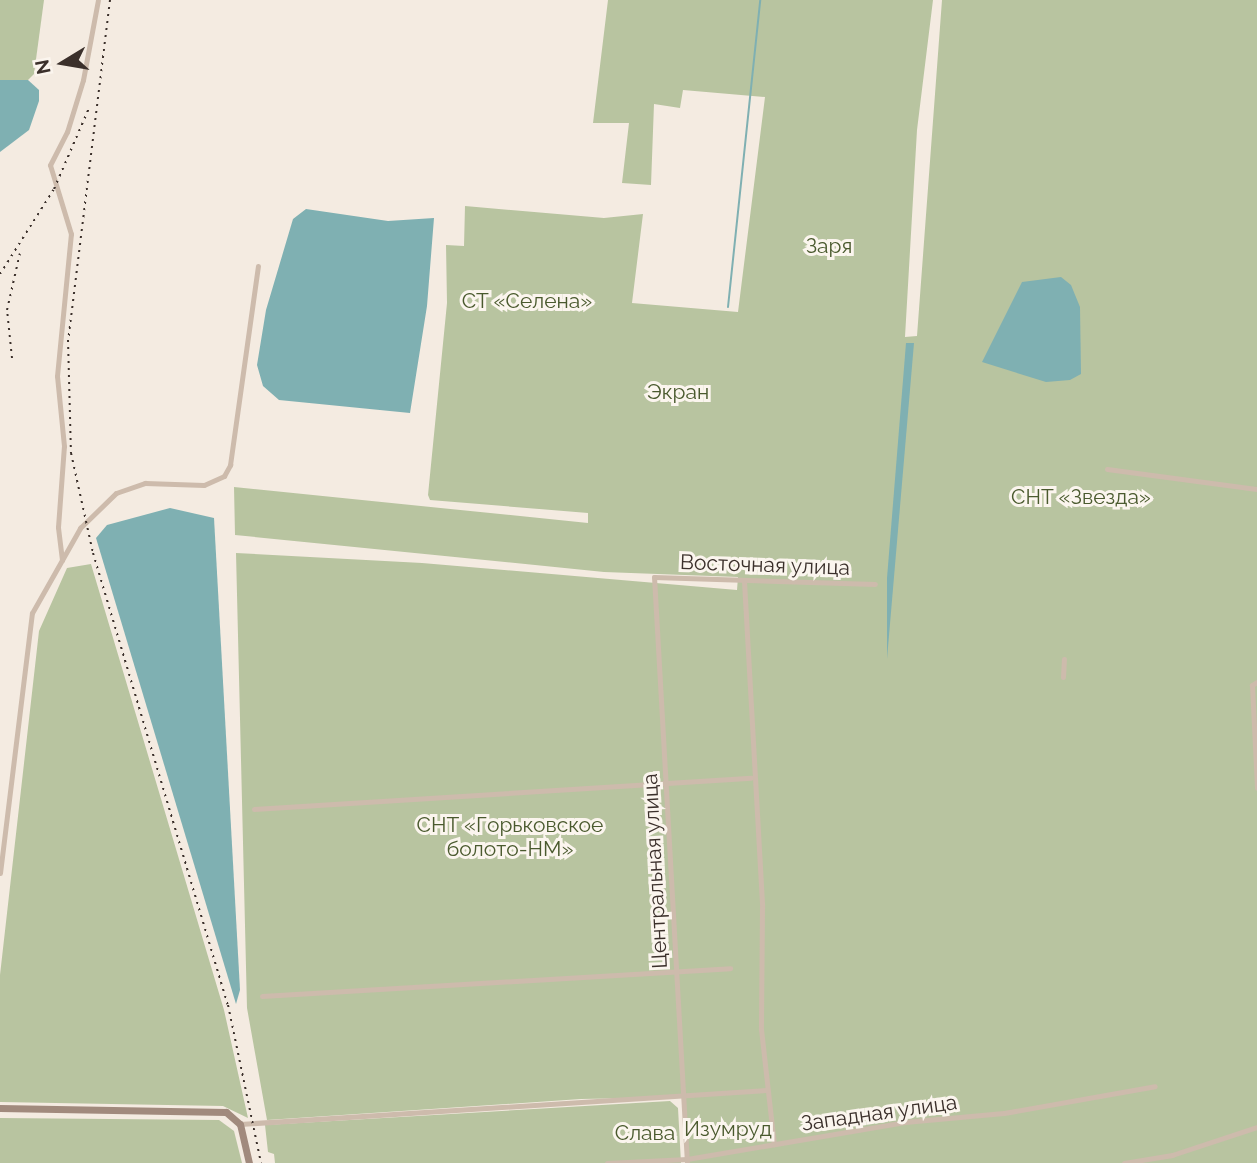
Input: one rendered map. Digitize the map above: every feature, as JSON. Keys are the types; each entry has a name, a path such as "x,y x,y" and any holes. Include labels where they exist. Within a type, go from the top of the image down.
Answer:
{"street":[{"path":"62,560 58,527 64,446 57,376 71,234 50,165 67,132 83,80 98,0"},
{"path":"0,873 32,613 90,516 124,488 145,483 204,485 224,475 230,465 258,266"},
{"path":"1107,469 1257,489"},
{"path":"58,527 71,544"},
{"name":"Восточная улица","path":"654,577 875,584"},
{"name":"Центральная улица","path":"654,577 687,1161"},
{"path":"744,581 751,778 762,908 766,1090 774,1144"},
{"path":"1063,659 1063,677"},
{"path":"1257,682 1252,685 1257,788"},
{"path":"254,808 666,786 751,778"},
{"path":"262,996 730,968"},
{"name":"Западная улица","path":"607,1163 687,1161 905,1122 1004,1113 1155,1086"},
{"path":"240,1124 683,1098 766,1090"},
{"path":"0,1108 217,1111 236,1117 249,1163"},
{"path":"1124,1163 1172,1155 1257,1127"}],"green space":[{"path":"0,0 44,0 34,74 28,80 0,80"},
{"path":"608,0 933,0 917,130 905,337 917,336 942,0 1257,0 1257,1163 689,1163 685,1097 581,1099 267,1120 247,1008 236,553 422,563 737,590 738,577 604,572 235,535 234,487 588,523 588,513 430,500 428,495 447,303 446,245 464,246 465,206 604,218 643,214 632,303 738,312 765,97 683,90 680,108 654,104 651,185 622,183 629,123 593,123"},
{"path":"91,564 224,1010 248,1118 223,1106 0,1102 0,975 39,631 67,568"},
{"name":"Слава","path":"670,1101 678,1108 681,1163 275,1163 274,1154 268,1152 265,1125"},
{"path":"0,1118 219,1120 234,1131 242,1163 0,1163"}],"water":[{"path":"0,80 28,80 39,90 39,101 29,130 0,152"},
{"path":"306,209 388,221 434,218 427,306 410,413 279,400 263,386 257,365 266,310 293,219"},
{"path":"1061,277 1071,285 1080,307 1081,374 1070,380 1046,382 982,362 1022,282"},
{"path":"906,343 914,343 887,659 887,578"},
{"path":"170,508 214,518 240,990 236,1004 96,538 107,525"}],"waterway":[{"path":"728,307 760,0"}],"railway":[{"path":"110,0 68,340 71,453 93,553 228,1005 261,1163"},
{"path":"0,274 54,189 89,108"},
{"path":"12,358 7,310 20,253"}],"park label":[{"name":"Заря","path":"829,246"},
{"name":"СТ «Селена»","path":"527,301"},
{"name":"Экран","path":"678,392"},
{"name":"СНТ «Звезда»","path":"1081,497"},
{"name":"СНТ «Горьковское болото-НМ»","path":"510,837"},
{"name":"Изумруд","path":"728,1129"}]}
